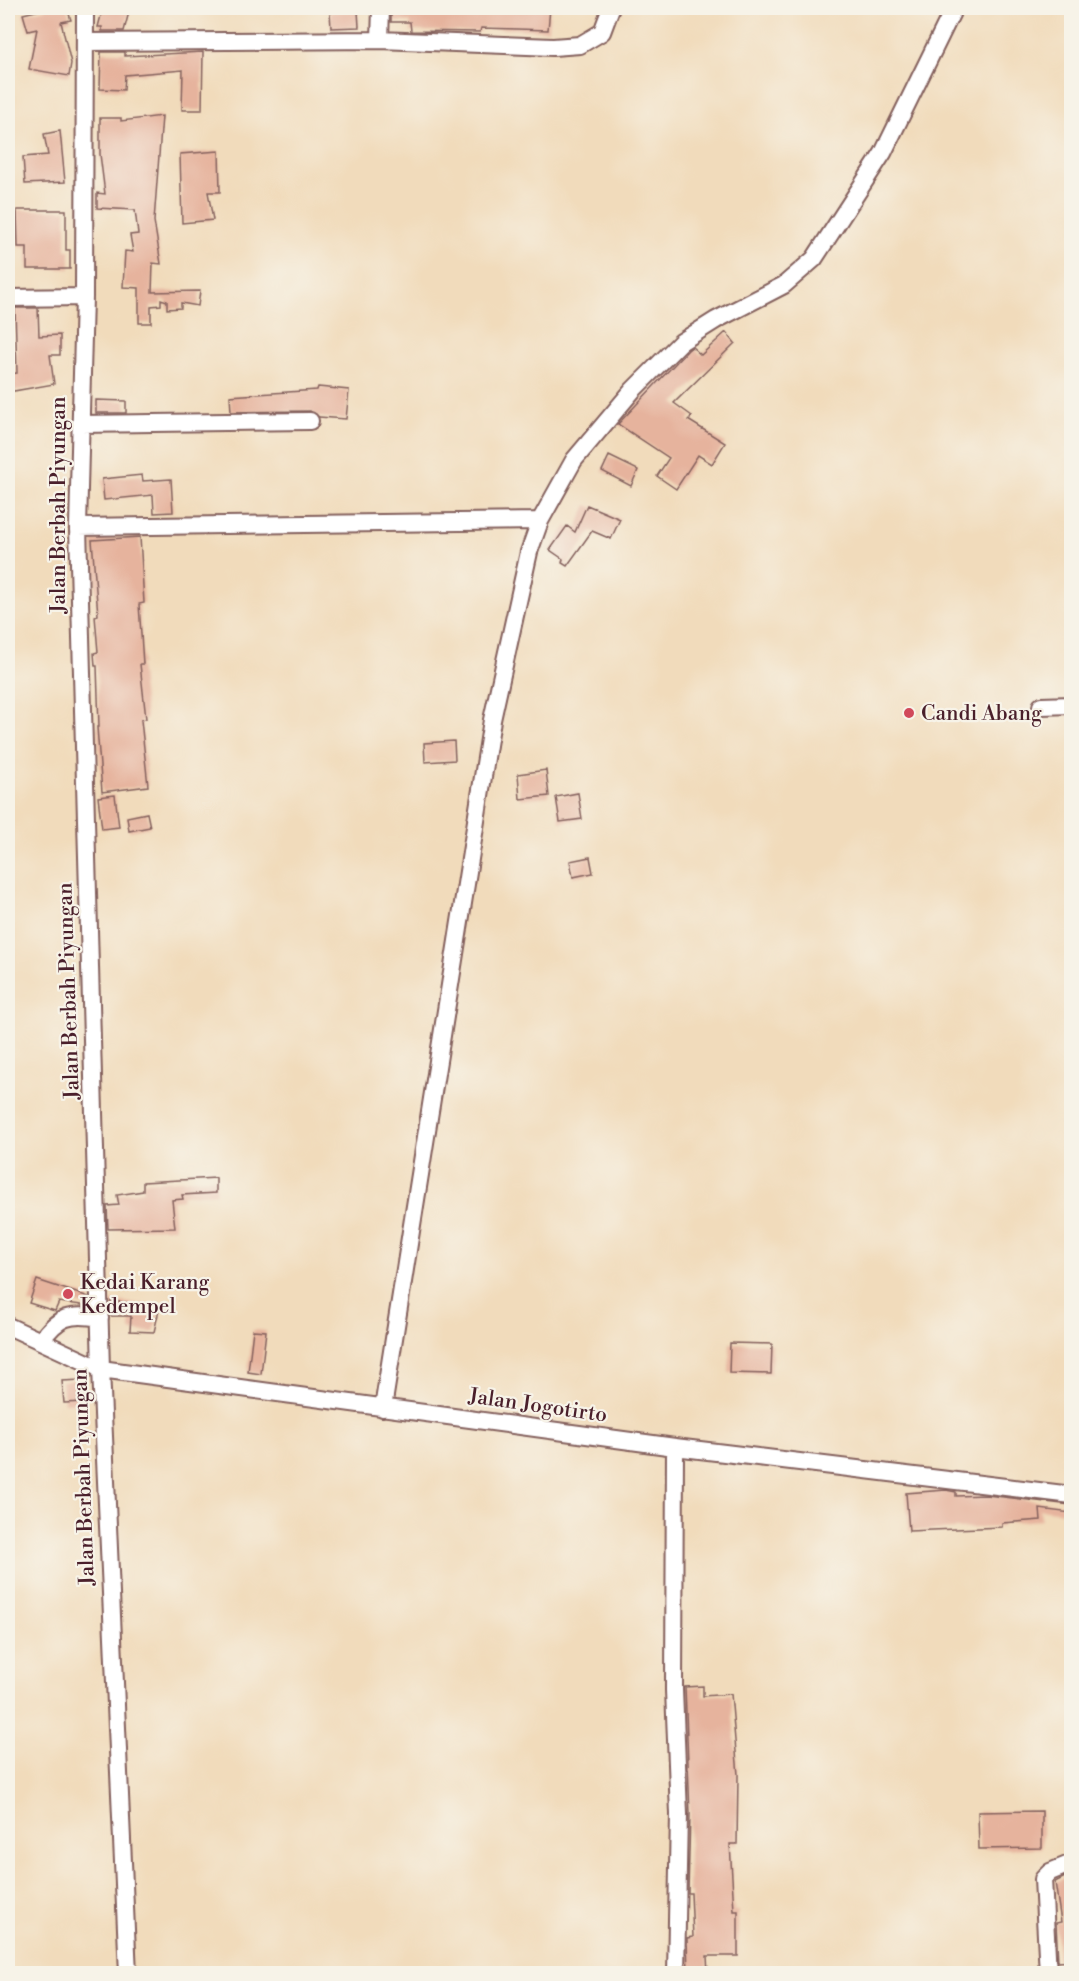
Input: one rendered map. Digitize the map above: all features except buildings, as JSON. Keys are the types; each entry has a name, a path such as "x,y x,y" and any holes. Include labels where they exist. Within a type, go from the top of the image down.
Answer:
{"street":[{"name":"Jalan Berbah Piyungan","path":"84,8 84,297 78,527 101,1369 128,1974"},
{"path":"380,40 381,8"},
{"path":"85,42 380,40 553,47 580,45 602,32 611,8"},
{"path":"383,1408 492,720 530,552 540,521 574,460 633,390 681,342 716,320 784,285 814,259 883,153 954,8"},
{"path":"8,298 84,297"},
{"path":"80,424 310,421"},
{"path":"78,527 540,521"},
{"path":"1041,706 1071,705"},
{"path":"41,1341 50,1328 64,1317 81,1315 100,1318"},
{"name":"Jalan Jogotirto","path":"8,1326 101,1369 675,1447 1071,1495"},
{"path":"675,1447 674,1690 679,1814 676,1974"},
{"path":"1048,1974 1043,1880 1050,1872 1071,1863"}],"place":[{"name":"Candi Abang","path":"909,713"},
{"name":"Kedai Karang Kedempel","path":"68,1294"}]}
